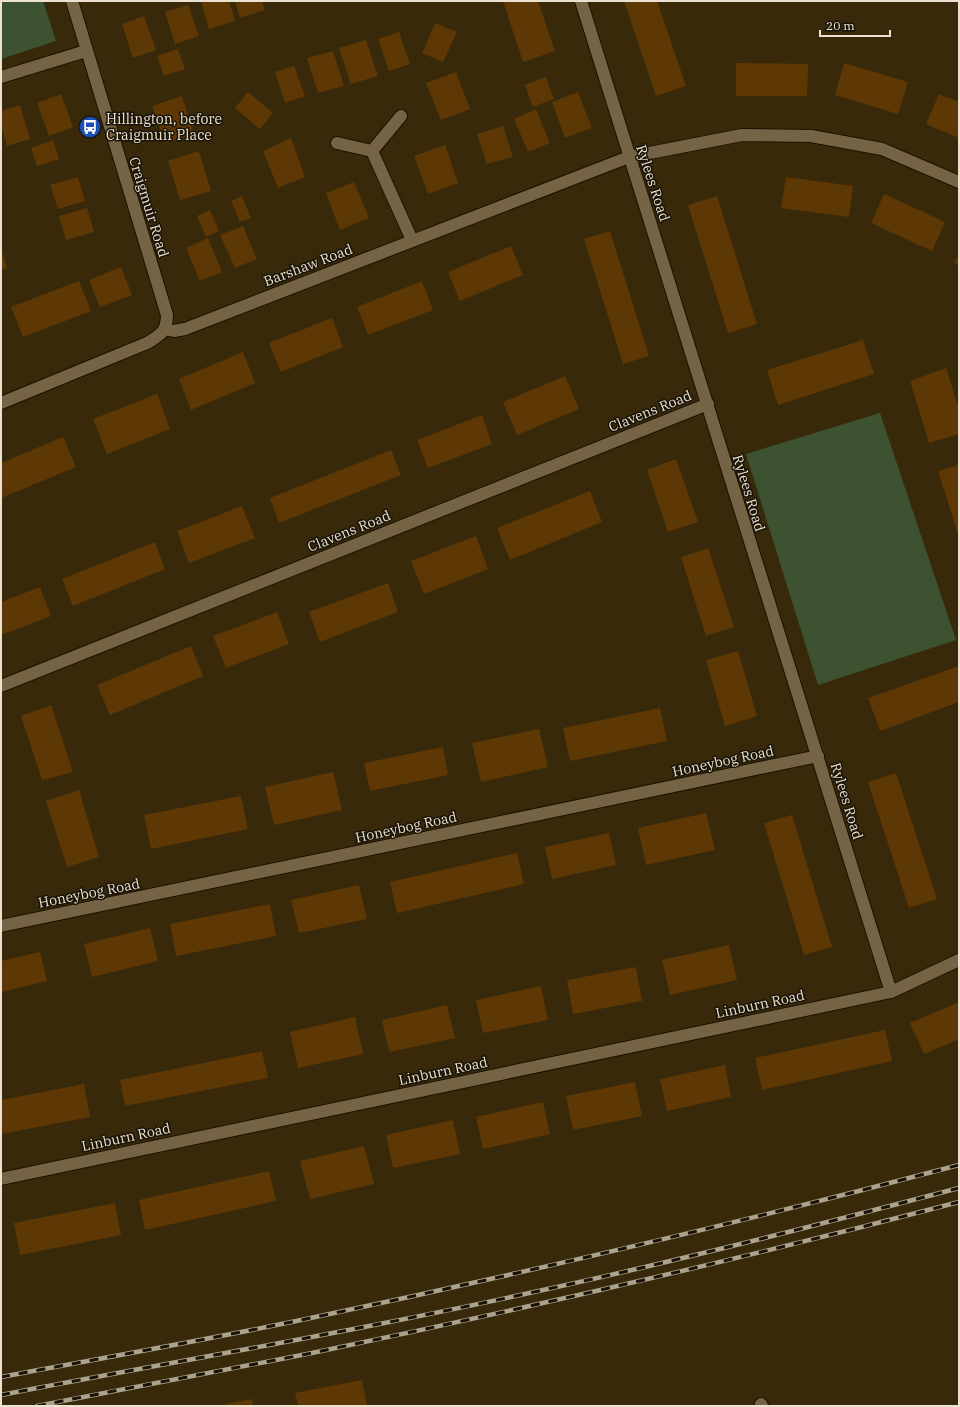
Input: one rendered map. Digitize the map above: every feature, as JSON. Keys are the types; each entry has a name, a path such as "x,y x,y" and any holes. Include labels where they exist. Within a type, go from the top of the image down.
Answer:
{"street":[{"name":"Craigmuir Road","path":"72,1 167,315 165,329"},
{"name":"Rylees Road","path":"581,1 708,404 797,697 818,756 891,992"},
{"path":"1,77 86,51"},
{"path":"372,151 401,116"},
{"name":"Barshaw Road","path":"165,329 174,331 185,329 629,157 742,135 811,136 882,149 959,182"},
{"path":"337,143 372,151"},
{"path":"372,151 412,240"},
{"path":"1,403 147,343 158,336 165,329"},
{"name":"Clavens Road","path":"1,686 708,404"},
{"name":"Honeybog Road","path":"1,926 818,756"},
{"name":"Linburn Road","path":"1,1179 891,992 959,960"}],"green space":[{"path":"1,1 43,1 56,41 1,59"},
{"path":"880,413 956,640 818,685 746,454"}],"building":[{"path":"201,1 229,1 235,21 209,29"},
{"path":"235,1 262,1 265,10 240,18"},
{"path":"503,1 538,1 555,51 523,62"},
{"path":"624,1 657,1 686,86 656,96"},
{"path":"188,5 199,36 175,44 165,12"},
{"path":"144,16 156,50 133,58 122,24"},
{"path":"435,23 457,32 443,62 422,53"},
{"path":"399,32 410,64 389,71 378,39"},
{"path":"366,40 378,76 351,84 339,48"},
{"path":"178,49 185,69 164,76 157,56"},
{"path":"333,51 344,86 318,93 307,58"},
{"path":"736,63 808,64 807,96 736,96"},
{"path":"844,63 908,82 898,114 835,95"},
{"path":"294,66 305,96 285,103 275,72"},
{"path":"456,72 470,109 441,120 426,83"},
{"path":"546,77 554,99 533,107 525,85"},
{"path":"248,92 273,113 260,129 235,108"},
{"path":"578,92 592,128 565,138 552,102"},
{"path":"61,94 73,127 49,136 37,103"},
{"path":"939,94 959,102 959,138 926,124"},
{"path":"182,96 194,134 165,143 152,106"},
{"path":"20,105 30,139 7,146 1,125 1,111"},
{"path":"536,109 550,143 528,152 514,119"},
{"path":"503,126 513,157 487,164 477,134"},
{"path":"291,138 305,177 278,188 263,151"},
{"path":"53,140 59,159 37,166 31,148"},
{"path":"445,145 458,183 428,194 414,156"},
{"path":"199,151 211,191 180,200 168,161"},
{"path":"78,177 85,201 58,209 50,185"},
{"path":"786,177 853,186 849,217 781,208"},
{"path":"354,182 369,218 340,230 326,193"},
{"path":"884,194 945,222 932,251 871,223"},
{"path":"242,196 251,218 240,222 231,201"},
{"path":"717,196 757,324 728,333 688,205"},
{"path":"87,208 94,232 66,240 59,216"},
{"path":"210,210 219,231 206,237 197,216"},
{"path":"243,226 257,259 235,268 220,235"},
{"path":"610,231 649,356 623,364 584,239"},
{"path":"208,238 222,272 200,281 186,248"},
{"path":"511,246 523,275 460,301 448,272"},
{"path":"1,248 7,268 1,270"},
{"path":"959,256 959,266 954,262"},
{"path":"121,267 132,295 100,307 89,280"},
{"path":"79,281 91,311 23,337 11,307"},
{"path":"422,281 433,310 368,335 357,307"},
{"path":"332,318 343,347 281,372 269,343"},
{"path":"863,340 874,374 778,405 767,370"},
{"path":"243,352 255,383 191,410 179,379"},
{"path":"946,368 959,409 959,434 929,443 910,381"},
{"path":"565,376 579,409 517,435 503,402"},
{"path":"157,394 170,429 107,454 93,419"},
{"path":"482,415 492,444 428,468 417,440"},
{"path":"63,437 76,467 1,498 1,463"},
{"path":"391,450 401,475 279,523 270,498"},
{"path":"676,459 698,522 668,532 647,470"},
{"path":"959,465 959,537 938,471"},
{"path":"590,491 602,522 510,560 497,528"},
{"path":"242,506 255,538 189,563 177,531"},
{"path":"476,536 488,569 424,594 411,561"},
{"path":"155,542 165,569 73,606 62,579"},
{"path":"708,548 734,627 706,636 681,557"},
{"path":"388,583 398,612 320,642 309,612"},
{"path":"40,587 51,616 1,635 1,602"},
{"path":"277,612 289,644 226,668 213,636"},
{"path":"191,646 203,676 110,715 97,685"},
{"path":"738,651 757,716 725,726 706,660"},
{"path":"959,666 959,702 880,731 868,698"},
{"path":"51,705 73,772 42,780 21,716"},
{"path":"660,708 667,741 570,761 563,728"},
{"path":"539,729 548,767 481,782 472,743"},
{"path":"443,747 448,775 370,791 364,763"},
{"path":"333,772 342,810 274,825 265,787"},
{"path":"896,773 937,899 909,908 868,782"},
{"path":"79,790 99,857 67,867 46,801"},
{"path":"241,796 248,829 151,849 144,815"},
{"path":"706,813 715,850 646,865 638,828"},
{"path":"792,815 832,947 804,955 764,823"},
{"path":"609,833 616,865 552,879 545,847"},
{"path":"517,853 524,884 397,913 390,882"},
{"path":"359,885 367,919 299,933 291,900"},
{"path":"270,904 276,936 176,956 170,924"},
{"path":"150,928 158,961 92,977 84,944"},
{"path":"729,945 737,980 670,995 662,960"},
{"path":"40,952 47,981 1,992 1,961"},
{"path":"636,967 642,1001 573,1014 567,980"},
{"path":"541,986 548,1020 483,1033 476,1000"},
{"path":"959,1002 959,1039 924,1054 910,1023"},
{"path":"447,1005 455,1038 389,1052 382,1020"},
{"path":"355,1017 363,1054 298,1068 290,1032"},
{"path":"885,1030 892,1061 762,1090 755,1058"},
{"path":"262,1051 268,1078 125,1106 120,1080"},
{"path":"725,1065 731,1097 667,1111 660,1079"},
{"path":"635,1082 642,1116 573,1130 566,1096"},
{"path":"84,1084 90,1117 1,1134 1,1100"},
{"path":"543,1102 550,1134 483,1149 476,1117"},
{"path":"453,1120 460,1154 393,1168 386,1135"},
{"path":"364,1146 374,1184 310,1199 300,1161"},
{"path":"269,1171 276,1201 145,1230 139,1200"},
{"path":"115,1203 121,1235 20,1255 14,1223"},
{"path":"362,1380 367,1406 298,1406 295,1393"},
{"path":"252,1399 253,1406 221,1406 221,1405"}],"railway":[{"path":"1,1377 268,1327 470,1284 715,1227 959,1165"},
{"path":"1,1395 340,1332 475,1305 699,1254 959,1188"},
{"path":"37,1406 312,1353 475,1318 717,1263 959,1202"}],"place":[{"name":"Hillington, before Craigmuir Place","path":"90,127"}]}
